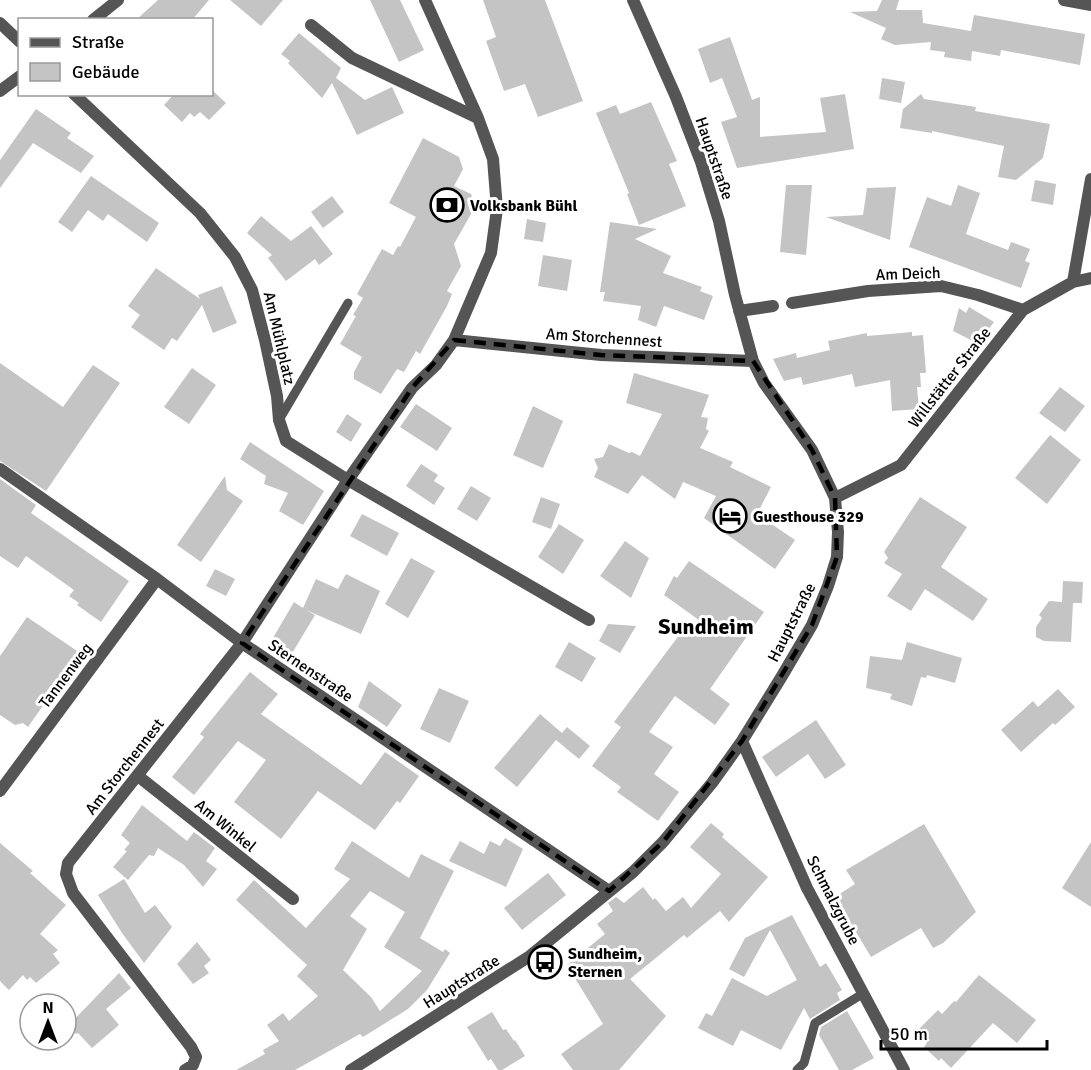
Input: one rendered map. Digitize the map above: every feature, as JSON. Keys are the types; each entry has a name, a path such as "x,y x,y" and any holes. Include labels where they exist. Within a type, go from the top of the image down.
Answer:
{"street":[{"path":"96,18 118,0"},
{"name":"Am Storchennest","path":"186,1070 193,1065 196,1057 191,1047 73,892 66,874 68,863 242,643 348,480 412,388 436,365 454,340 491,253 497,209 493,159 478,118 425,0"},
{"name":"Hauptstraße","path":"351,1070 530,956 633,872 663,842 712,783 742,741 812,625 837,557 835,498 812,450 764,383 753,361 739,311 719,221 702,162 633,0"},
{"path":"1064,0 1091,5"},
{"path":"0,23 18,40"},
{"path":"311,25 352,58 478,118"},
{"path":"0,91 18,78"},
{"name":"Am Mühlplatz","path":"76,96 200,213 235,257 255,300 272,373 279,420 286,441 348,480"},
{"path":"1073,282 1091,179"},
{"name":"Willstätter Straße","path":"835,498 901,465 1023,310 1073,282 1091,278"},
{"name":"Am Deich","path":"792,303 868,291 941,286 1023,310"},
{"path":"739,311 773,306"},
{"name":"Am Storchennest","path":"454,340 601,355 753,361"},
{"name":"Sternenstraße","path":"0,469 157,579 242,643 609,891"},
{"path":"348,480 589,621"},
{"name":"Tannenweg","path":"0,791 157,579"},
{"name":"Schmalzgrube","path":"742,741 807,888 904,1070"},
{"name":"Am Winkel","path":"138,776 293,899"}],"lane":[{"path":"279,420 348,303"},
{"path":"797,1070 804,1063 815,1023 864,993"}],"highlighted area":[{"path":"454,340 601,355 753,361 812,450 835,498 837,557 812,625 742,741 663,842 609,891 242,643 412,388"}],"building":[{"path":"158,0 209,0 194,18 138,18"},
{"path":"230,0 283,0 261,26"},
{"path":"370,0 400,0 424,50 399,62"},
{"path":"483,0 545,0 583,101 538,117 525,84 504,91 486,41 496,37"},
{"path":"882,0 899,0 896,10 922,10 923,23 971,31 974,15 1085,34 1080,65 1001,50 1000,56 972,51 971,61 944,57 945,52 930,50 931,42 895,45 881,39 886,28 850,12 877,11"},
{"path":"299,33 341,68 336,78 365,100 392,87 404,113 357,135 332,83 322,98 288,63 290,61 281,54"},
{"path":"730,37 752,100 760,97 760,137 826,132 820,98 845,94 854,149 737,168 721,122 737,117 722,78 710,83 698,49"},
{"path":"882,78 905,82 901,103 879,99"},
{"path":"213,91 226,103 209,120 200,112 194,117 190,113 182,122 164,105 172,96 213,96"},
{"path":"921,94 924,99 976,107 975,111 1050,124 1043,158 1016,180 998,177 1004,146 932,131 932,133 900,128 903,109"},
{"path":"651,102 677,161 669,164 686,206 639,225 627,194 629,193 596,113 616,105 620,114"},
{"path":"36,109 71,133 67,138 94,156 81,173 33,143 0,188 0,160"},
{"path":"423,138 459,157 463,169 454,186 471,194 475,207 454,244 461,266 447,291 452,294 447,306 420,354 416,351 404,372 397,369 381,394 354,379 354,372 362,357 340,344 363,298 357,294 382,249 393,255 398,246 400,247 416,217 389,203"},
{"path":"91,176 159,223 147,242 108,214 103,221 88,210 72,232 58,222"},
{"path":"1035,180 1056,184 1053,205 1031,201"},
{"path":"786,185 812,185 806,255 780,252"},
{"path":"958,185 980,193 966,234 1008,250 1011,242 1030,249 1025,261 1030,263 1021,288 909,247 927,197 951,206"},
{"path":"896,187 890,240 826,217 863,215 867,188"},
{"path":"332,196 344,212 323,228 311,212"},
{"path":"261,216 291,241 311,226 333,254 319,265 315,259 286,281 268,258 272,255 247,233"},
{"path":"527,219 546,223 543,242 524,239"},
{"path":"610,222 657,229 635,239 671,256 663,273 702,287 700,291 713,296 704,320 664,306 656,327 638,320 641,306 603,301 605,292 600,292"},
{"path":"543,255 572,260 567,291 538,286"},
{"path":"156,268 200,299 198,295 222,286 237,323 213,333 202,305 177,341 172,338 164,350 131,327 140,315 128,306"},
{"path":"969,307 994,322 982,338 978,334 973,341 953,331 959,308 966,313"},
{"path":"912,332 912,336 923,335 926,373 920,373 921,387 917,387 919,409 892,411 890,380 855,387 852,374 803,385 801,377 784,381 773,359 796,353 797,358 830,350 828,341 867,333 867,336"},
{"path":"0,363 63,407 93,365 120,383 46,491 0,461"},
{"path":"192,368 216,385 189,424 164,407"},
{"path":"634,373 709,395 701,417 708,418 706,429 709,431 700,448 733,462 730,467 771,487 757,514 795,540 775,569 704,518 716,496 683,482 675,499 642,475 628,494 594,477 598,468 594,459 603,457 609,444 640,456 662,414 626,403"},
{"path":"1060,387 1085,406 1065,432 1039,413"},
{"path":"416,404 452,428 437,451 400,427"},
{"path":"533,406 563,421 543,468 513,455"},
{"path":"347,414 362,424 351,442 336,432"},
{"path":"1050,435 1081,460 1047,504 1015,478"},
{"path":"250,442 324,491 303,525 279,511 288,493 264,484 266,476 240,459"},
{"path":"421,464 438,475 434,481 445,488 434,505 406,486"},
{"path":"225,476 227,490 243,501 201,562 177,545"},
{"path":"0,479 36,505 31,513 129,581 101,622 77,605 79,603 69,596 74,590 26,556 18,568 0,556"},
{"path":"471,486 491,498 477,521 457,509"},
{"path":"541,497 560,504 551,529 532,522"},
{"path":"920,497 967,527 941,567 988,599 973,621 925,589 911,611 887,596 902,574 884,563 888,558 884,552"},
{"path":"362,514 399,533 387,556 350,536"},
{"path":"559,524 584,540 563,574 538,557"},
{"path":"625,541 649,558 631,598 600,576"},
{"path":"411,558 435,571 408,618 385,604"},
{"path":"689,561 764,612 710,689 730,704 715,725 675,696 649,732 673,747 654,774 679,792 658,821 617,792 621,787 592,766 621,727 614,722 683,630 717,633 664,595 674,576 677,578"},
{"path":"215,569 235,579 226,596 206,586"},
{"path":"346,574 380,591 361,634 306,610 315,615 291,655 270,643 294,602 303,608 316,579 338,589"},
{"path":"1063,581 1083,582 1082,603 1073,603 1071,642 1044,641 1036,637 1036,627 1042,618 1039,615 1049,601 1062,602"},
{"path":"27,617 80,653 28,727 23,723 15,725 0,715 0,656"},
{"path":"608,624 636,626 620,653 599,641"},
{"path":"569,642 596,658 582,682 555,667"},
{"path":"907,642 962,658 955,683 927,675 926,678 921,677 912,706 890,699 892,694 866,688 870,656 902,660"},
{"path":"250,672 278,694 261,714 361,785 385,752 419,776 400,803 397,801 375,830 318,791 281,839 234,802 266,760 238,741 194,795 172,777 204,737 200,734"},
{"path":"369,681 402,705 387,727 358,707"},
{"path":"439,688 469,701 450,743 420,729"},
{"path":"1058,689 1075,707 1021,752 1001,730 1033,701 1038,707"},
{"path":"540,714 562,733 567,727 590,746 579,759 556,740 517,787 494,768"},
{"path":"816,720 846,765 825,779 808,754 776,777 762,757"},
{"path":"142,805 187,841 194,832 215,848 206,861 217,869 203,887 184,865 158,848 154,856 149,855 128,880 113,867 127,851 124,850 130,843 121,835"},
{"path":"711,823 724,834 722,837 768,877 729,922 720,911 687,938 684,935 630,979 666,1016 619,1070 573,1070 561,1054 603,1024 567,965 605,934 597,924 613,911 608,903 616,897 624,903 643,887 666,911 683,897 691,908 721,874 690,847"},
{"path":"924,824 976,912 943,943 933,948 921,928 871,957 835,897 855,884 846,870"},
{"path":"505,838 523,849 506,887 449,861 460,841 484,854 490,841 500,846"},
{"path":"352,841 409,878 421,854 454,871 420,938 443,952 445,949 450,953 427,990 408,1009 363,1037 360,1034 295,1070 236,1070 265,1054 263,1050 279,1041 267,1025 283,1013 289,1021 318,996 297,976 307,965 236,900 254,880 306,928 350,879 334,869","holes":["370,891 405,912 384,947 422,971 380,1011 371,997 343,970 367,929 350,916"]},
{"path":"1091,842 1091,907 1062,888"},
{"path":"0,843 33,871 30,873 66,905 40,934 58,950 53,954 60,963 36,983 30,977 27,980 23,975 9,990 0,981"},
{"path":"548,873 566,895 522,930 504,908"},
{"path":"124,879 145,913 155,905 172,927 144,963 98,895"},
{"path":"792,915 820,967 826,963 842,990 837,993 840,1000 810,1019 804,1008 781,1050 741,1030 733,1046 698,1028 706,1013 712,1016 732,978 767,996 797,980 770,930 744,977 729,969 745,938"},
{"path":"197,942 211,960 204,966 209,973 193,984 177,964"},
{"path":"119,973 131,988 106,1009 119,1025 92,1048 78,1033 78,1016"},
{"path":"979,975 1036,1020 1017,1043 993,1023 951,1068 941,1058 939,1061 924,1047 927,1043 915,1033 938,1010 942,1014 954,1001 956,1002"},
{"path":"847,1011 874,1058 852,1070 839,1070 819,1035 821,1027"},
{"path":"492,1012 503,1030 506,1029 525,1056 502,1070 498,1070 491,1059 488,1061 467,1027"}],"place":[{"name":"Volksbank Bühl","path":"447,205"},
{"name":"Guesthouse 329","path":"730,516"},
{"name":"Sundheim, Sternen","path":"545,962"}],"district":[{"name":"Sundheim","path":"706,626"}]}
